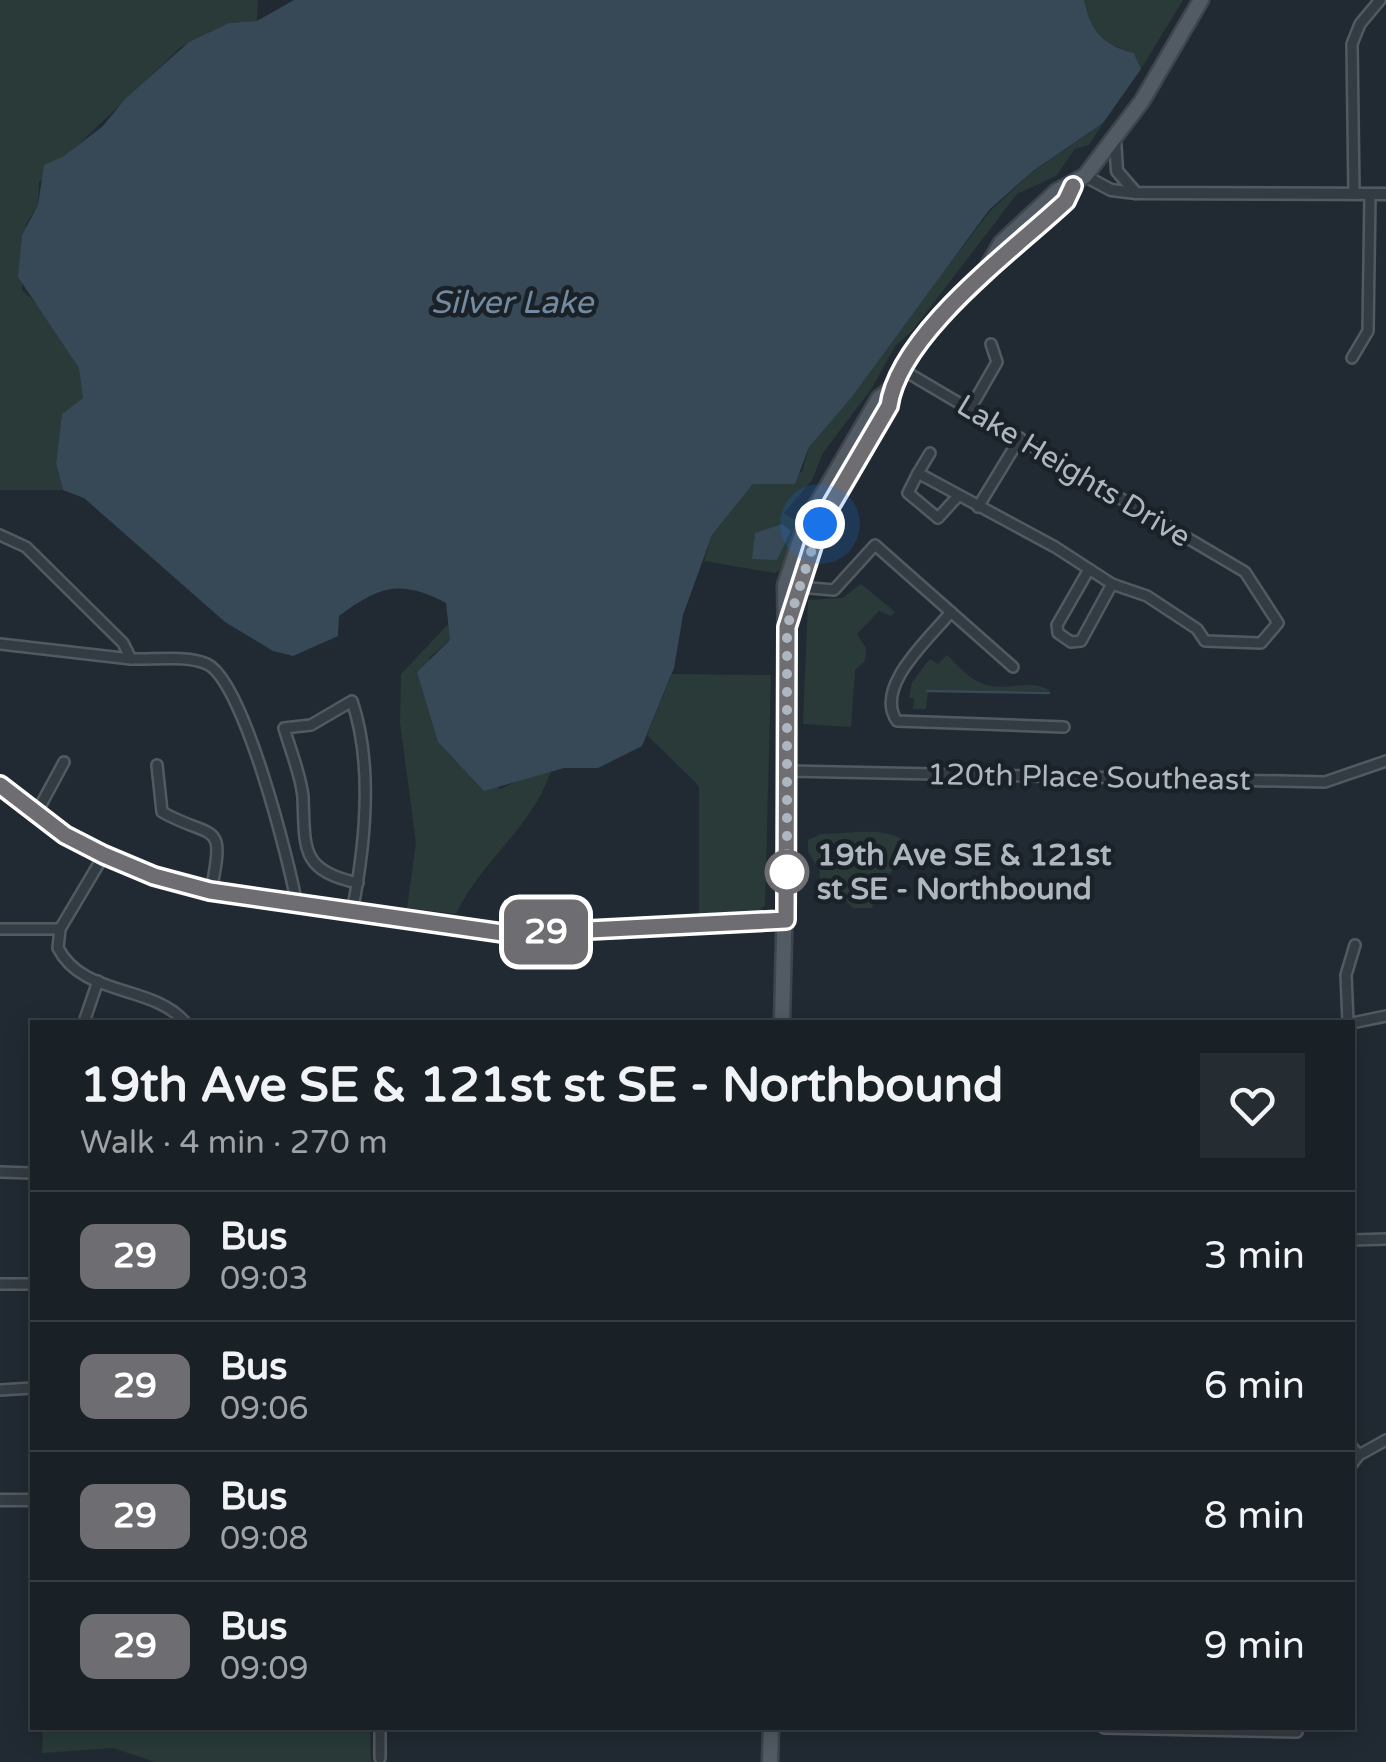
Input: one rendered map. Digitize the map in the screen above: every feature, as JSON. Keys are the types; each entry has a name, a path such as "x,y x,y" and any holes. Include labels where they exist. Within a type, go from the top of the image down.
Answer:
{"main road":[{"path":"787,627 820,524 889,406 892,389 903,370 935,326 986,269 1066,201 1142,101 1201,0"},
{"path":"782,1020 788,770 787,627 782,609 785,586 798,540 879,398 892,389"},
{"path":"770,1762 771,1730"}],"street":[{"path":"1354,194 1352,44 1360,24 1380,0"},
{"path":"1114,138 1118,171 1136,193"},
{"path":"1079,181 1136,193 1386,194"},
{"path":"1352,358 1368,331 1370,194"},
{"path":"970,409 997,362 991,344"},
{"name":"Lake Heights Drive","path":"903,370 1245,572 1278,623 1262,642 1205,640 1196,629 1147,596 1112,584"},
{"path":"978,507 1020,438"},
{"path":"930,453 908,493 933,517 941,516 958,496"},
{"path":"918,472 1056,546 1112,584 1081,640 1072,642 1058,633 1057,625 1088,571"},
{"path":"4,535 26,547 123,643 131,659"},
{"path":"798,587 834,590 875,545 1014,667"},
{"path":"951,612 894,678 892,714 897,721 1064,727"},
{"path":"0,644 131,659 198,661 218,672 244,719 297,905"},
{"path":"352,912 358,884 364,852 360,725 352,702 311,725 284,728 303,798 299,816 313,864 332,878 358,884"},
{"name":"120th Place Southeast","path":"788,770 1312,782 1343,778 1386,761"},
{"path":"36,814 64,762"},
{"path":"158,765 162,812 208,829 214,836 218,854 210,891"},
{"path":"0,785 36,814 104,855 154,876 210,891 510,934 786,920"},
{"path":"104,855 60,929 58,948 75,972 172,1007 183,1020"},
{"path":"0,929 60,929"},
{"path":"1350,1020 1346,974 1355,944"},
{"path":"85,1020 98,981"},
{"path":"1355,1022 1386,1016"},
{"path":"0,1172 30,1173"},
{"path":"1355,1240 1386,1239"},
{"path":"0,1284 30,1284"},
{"path":"0,1390 30,1388"},
{"path":"1355,1455 1386,1440"},
{"path":"0,1500 30,1500"},
{"path":"380,1730 380,1758"},
{"path":"1216,1730 1297,1732"}],"shaded area":[{"path":"0,0 258,0 257,21 229,23 181,47 39,182 38,205 26,224 22,290 65,338 84,383 84,398 62,414 56,463 63,490 0,490"},
{"path":"1084,0 1183,0 1141,69 1134,53 1100,36 1090,21"},
{"path":"1103,123 1089,145 1075,149 1056,176 1017,194 912,331 895,346 872,388 823,453 812,480 784,513 800,524 784,567 775,573 704,561 712,535 753,484 802,472 809,447 990,211 1031,173"},
{"path":"861,584 895,612 891,616 879,611 857,634 866,648 865,661 855,670 851,727 803,724 808,600 842,598"},
{"path":"450,622 450,640 429,658 434,722 448,752 460,765 501,789 522,778 551,771 532,810 479,877 456,914 407,908 416,843 400,723 401,674"},
{"path":"947,655 970,677 989,686 1033,685 1051,691 928,691 926,709 913,709 914,698 909,698 912,682 930,659 938,664"},
{"path":"672,674 771,675 765,905 759,911 699,915 699,786 647,735"},
{"path":"879,832 907,844 871,908 853,908 842,897 818,893 820,872 808,851 808,840 821,834"},
{"path":"43,1730 370,1730 371,1761 398,1762 155,1762 113,1748 42,1753"}],"water":[{"name":"Silver Lake","path":"294,0 1084,0 1090,21 1100,36 1134,53 1141,69 1103,123 1033,171 989,210 851,398 809,447 795,484 753,484 712,535 683,615 674,668 642,746 598,768 564,768 484,791 438,742 417,672 450,640 446,603 416,591 379,592 339,616 338,636 293,656 273,651 225,622 84,498 63,490 56,463 62,414 83,398 79,368 18,277 22,235 38,205 44,165 64,156 103,126 125,99 189,42 229,23 257,21"},
{"path":"782,524 791,531 777,560 752,559 755,533"}],"waterway":[{"path":"927,691 1049,693"}],"bus line":[{"name":"29","path":"0,785 65,835 104,855 154,876 210,891 510,934 786,920 787,627 796,609 809,549 889,406 892,389 903,370 961,294 1066,201 1073,186"}],"place":[{"name":"19th Ave SE & 121st st SE - Northbound","path":"787,872"}],"route":[{"path":"787,872 787,627 796,609 800,578 820,524"}]}
